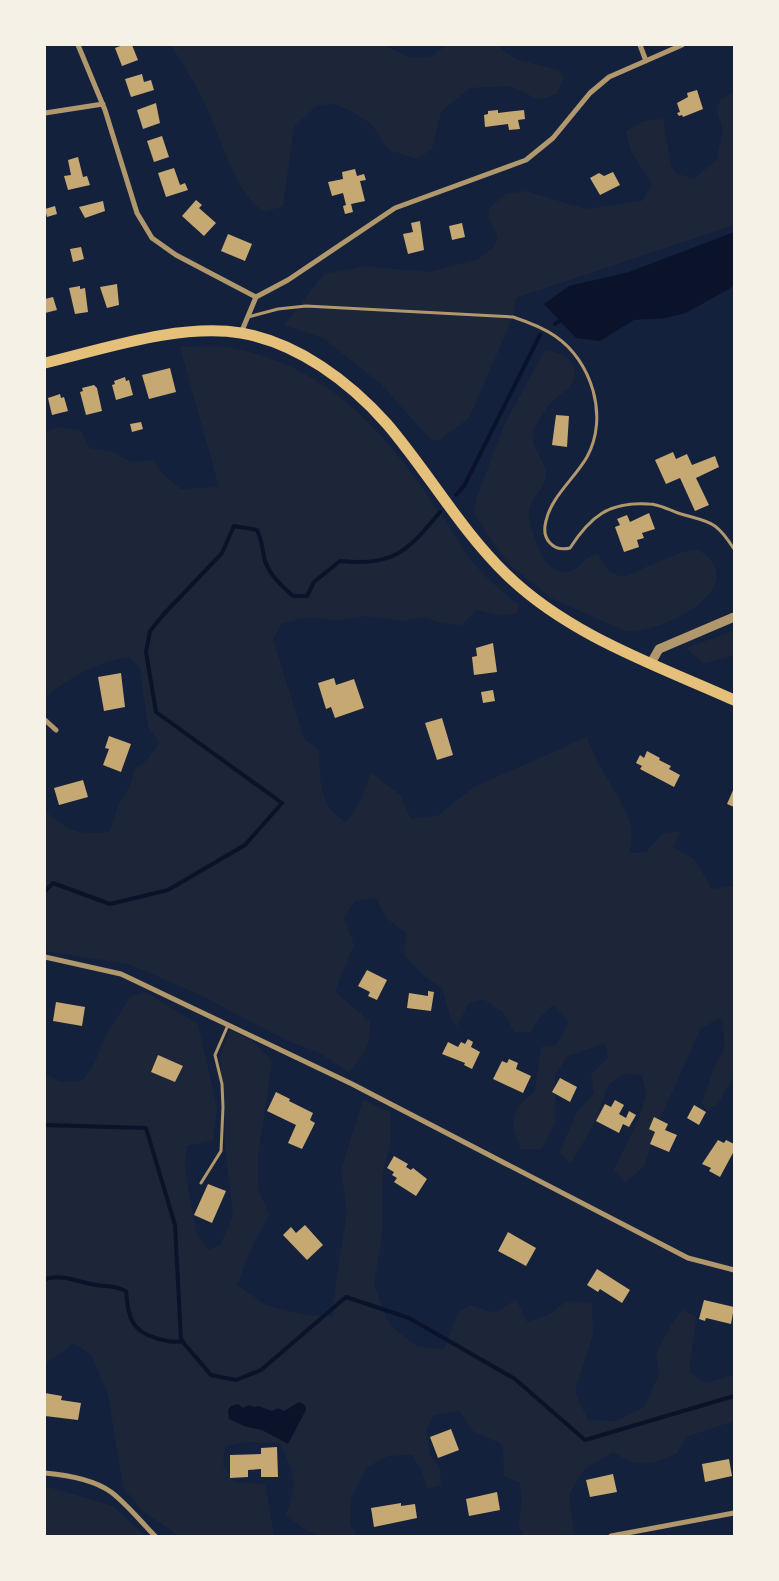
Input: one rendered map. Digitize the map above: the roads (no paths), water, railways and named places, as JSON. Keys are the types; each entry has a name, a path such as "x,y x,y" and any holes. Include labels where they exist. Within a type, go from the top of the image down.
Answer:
{"highway":[{"path":"45,363 170,335 192,332 241,333 272,342 310,359 339,378 387,425 487,554 507,575 544,605 580,628 651,663 734,700"}],"street":[{"path":"78,45 103,104 130,195 137,213 152,238 176,255 256,297"},
{"path":"640,45 646,61"},
{"path":"241,333 256,297 288,280 395,208 526,160 553,138 590,93 609,77 682,45"},
{"path":"45,113 103,104"},
{"path":"651,663 658,649 734,617"},
{"path":"45,720 56,730"},
{"path":"45,957 121,974 352,1084 688,1258 734,1270"},
{"path":"45,1474 62,1474 91,1482 111,1492 155,1536"},
{"path":"611,1536 734,1513"}],"lane":[{"path":"248,317 278,309 306,306 514,317 539,326 554,335 576,356 590,380 597,405 596,430 587,456 555,502 546,521 545,535 551,546 561,550 570,548 584,526 599,514 625,505 650,504 707,520 722,530 734,549"},
{"path":"201,1183 221,1152 222,1084 215,1055 229,1024"}],"waterway":[{"path":"555,324 562,319"},
{"path":"456,495 464,486 540,335"},
{"path":"45,891 53,883 110,904 168,890 245,845 282,803 156,712 146,652 150,631 222,553 234,526 257,530 266,563 272,574 293,596 307,596 314,582 340,561 373,561 398,553 418,537 440,512"},
{"path":"45,1125 146,1128 175,1225 181,1340 211,1375 236,1380 261,1370 346,1297 409,1318 515,1379 585,1440 734,1396"},
{"path":"45,1279 63,1278 116,1287 126,1291 130,1316 137,1328 159,1339 174,1342 183,1341"}]}
